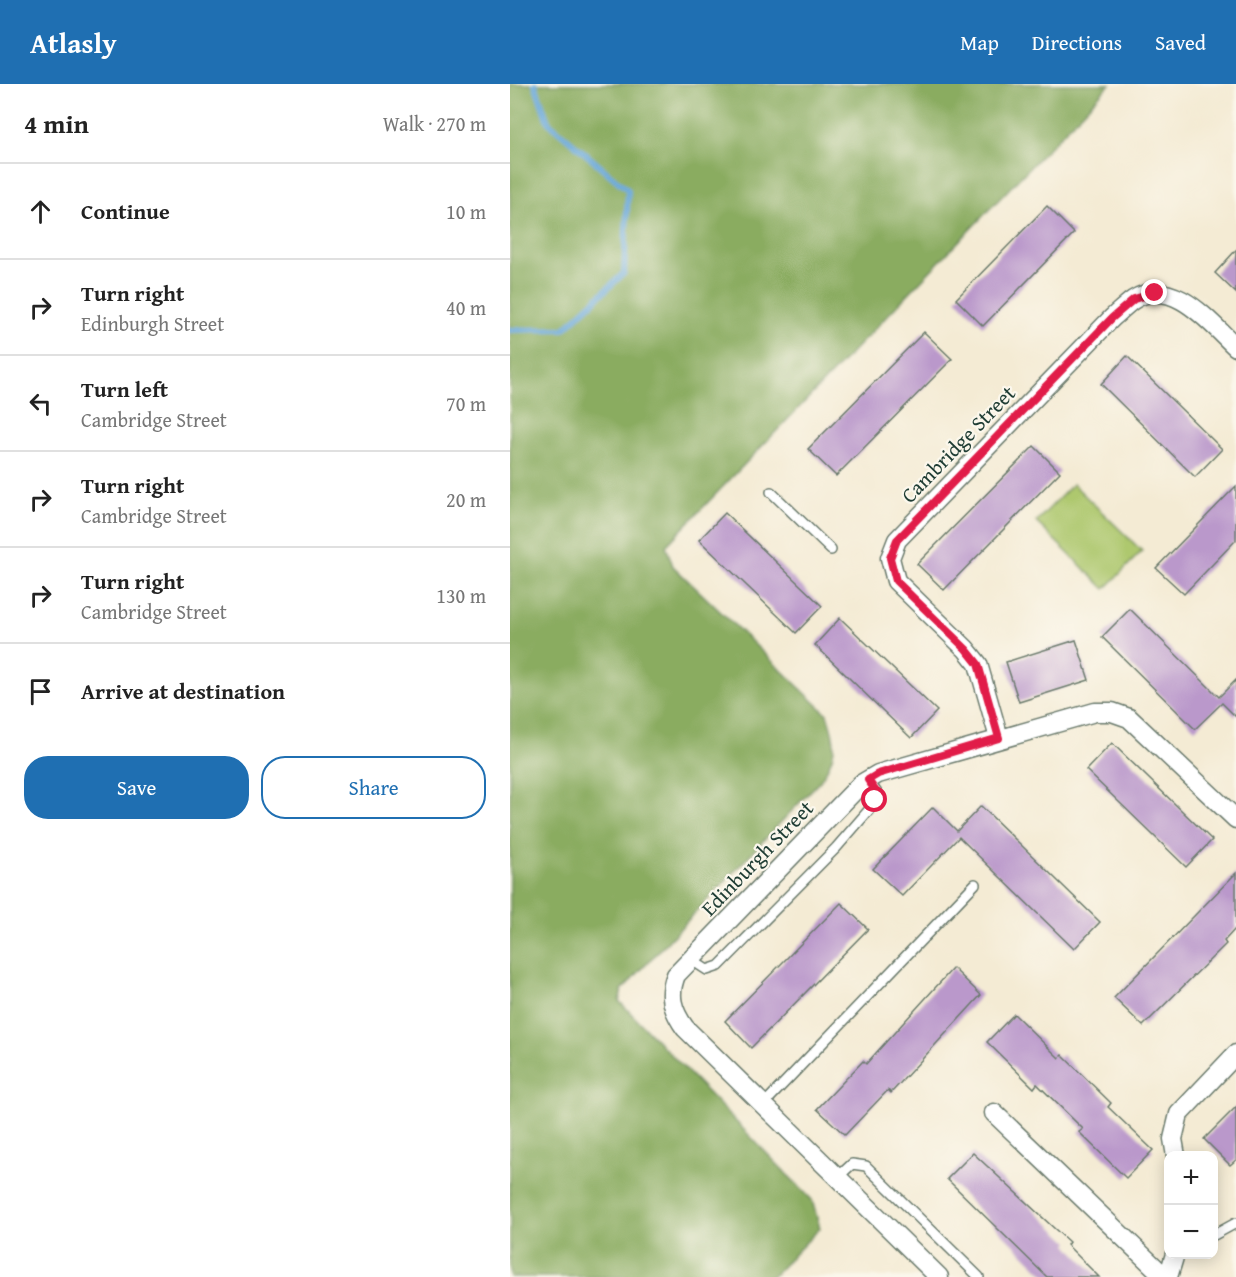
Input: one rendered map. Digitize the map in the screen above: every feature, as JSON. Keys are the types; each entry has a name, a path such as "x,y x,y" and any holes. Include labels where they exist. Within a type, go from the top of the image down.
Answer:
{"street":[{"name":"Cambridge Street","path":"999,738 978,664 966,649 896,581 890,558 897,540 1112,318 1134,299 1155,293 1175,297 1196,310 1236,347"},
{"name":"Edinburgh Street","path":"939,1277 685,1028 675,1014 671,999 673,983 682,967 861,783 878,774 1095,712 1112,712 1130,718 1236,819"},
{"path":"1175,1151 1173,1139 1179,1114 1236,1054"},
{"path":"994,1113 1166,1277 1173,1259"}],"lane":[{"path":"771,492 831,550"},
{"path":"690,958 707,970 719,966 728,958 836,848 869,810 877,793 868,780"},
{"path":"764,1104 975,884"},
{"path":"838,1177 852,1164 866,1166 979,1277"},
{"path":"1218,1233 1236,1223"}],"green space":[{"path":"510,84 1110,84 666,546 673,566 827,714 833,734 833,756 820,781 622,990 619,1001 812,1200 820,1228 772,1277 510,1277"},
{"path":"1073,484 1142,551 1105,589 1036,522"}],"building":[{"path":"1047,206 1074,233 983,326 956,299"},
{"path":"1236,250 1236,293 1215,273"},
{"path":"924,332 952,359 836,476 808,449"},
{"path":"1127,356 1222,449 1195,477 1101,384"},
{"path":"1034,446 1060,472 944,590 917,564"},
{"path":"1236,486 1236,540 1184,594 1156,568"},
{"path":"725,513 822,606 796,633 699,540"},
{"path":"1130,609 1219,697 1236,680 1236,717 1222,703 1195,729 1102,637"},
{"path":"840,618 937,711 911,738 815,645"},
{"path":"1076,640 1089,680 1019,702 1006,662"},
{"path":"1112,743 1212,840 1186,867 1086,770"},
{"path":"981,806 1100,922 1074,949 959,837 902,896 873,869 933,807 957,831"},
{"path":"1236,873 1236,928 1224,941 1226,944 1143,1026 1114,998"},
{"path":"841,903 868,929 751,1048 725,1021"},
{"path":"953,968 981,995 891,1093 888,1090 845,1135 817,1109 863,1061 866,1064"},
{"path":"1014,1014 1059,1058 1062,1055 1111,1103 1108,1107 1153,1150 1126,1178 1079,1132 1083,1129 1037,1084 1034,1088 987,1042"},
{"path":"1236,1107 1236,1160 1230,1165 1204,1139"},
{"path":"973,1153 1069,1242 1067,1245 1099,1277 1047,1277 947,1179"}],"waterway":[{"path":"510,330 564,329 624,273 628,190 548,122 535,84"}],"route":[{"path":"875,800 877,793 868,780 878,774 999,738 978,664 966,649 896,581 890,558 897,540 1112,318 1134,299 1155,293"}]}
